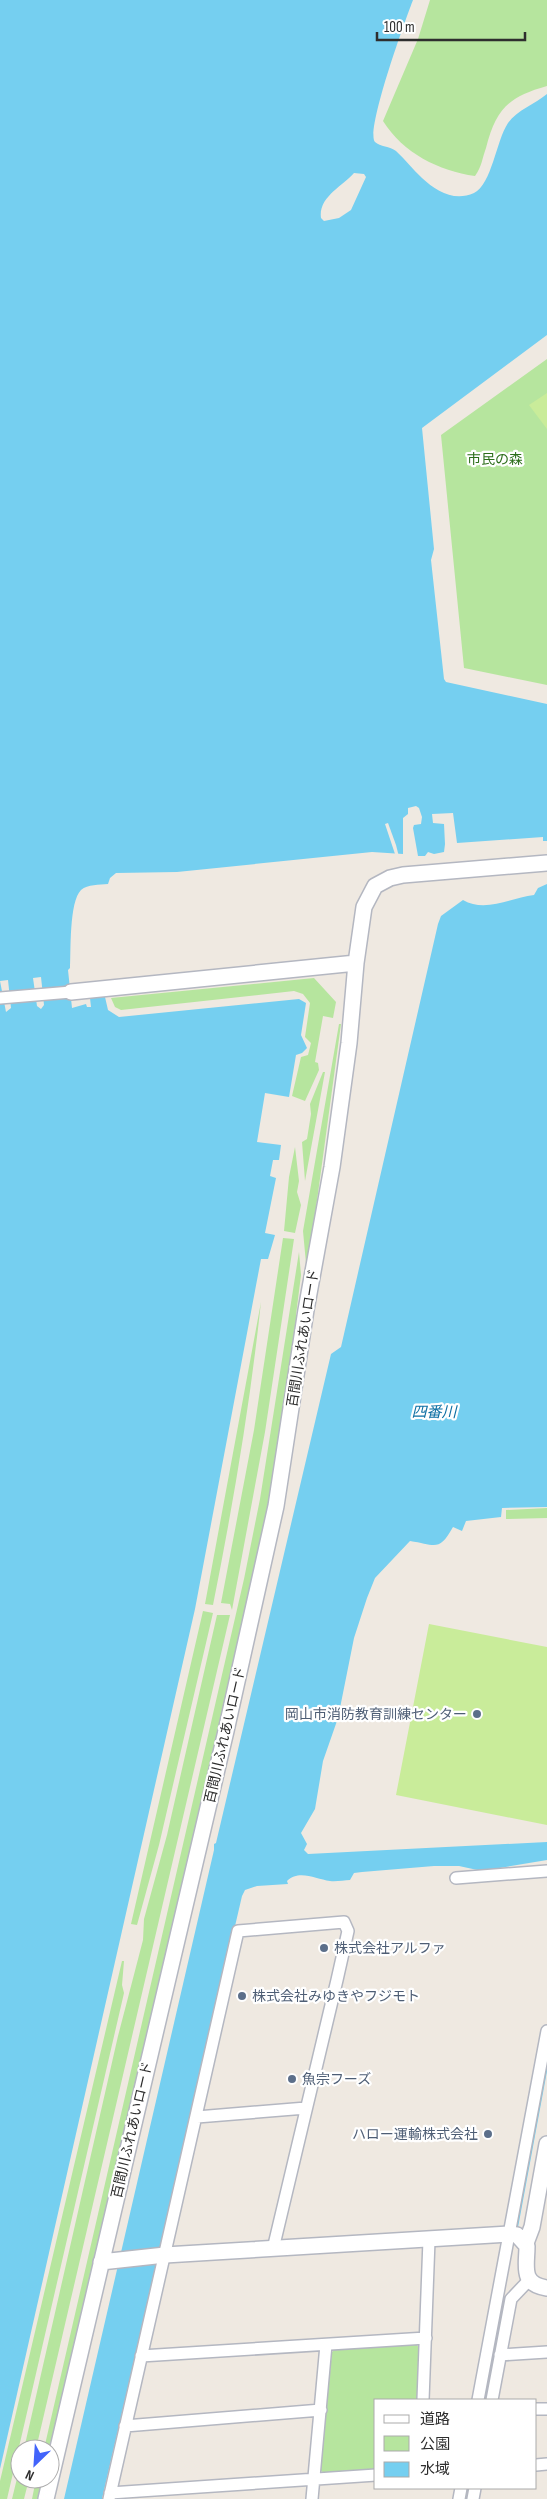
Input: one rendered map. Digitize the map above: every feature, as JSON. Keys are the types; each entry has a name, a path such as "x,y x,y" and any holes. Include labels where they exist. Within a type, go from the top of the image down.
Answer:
{"street":[{"name":"百間川ふれあいロード","path":"46,2499 231,1712 276,1506 306,1310 332,1167 349,1043 356,963 364,907 370,892 382,881 403,875 547,863"},
{"path":"0,998 356,963"},
{"path":"456,1878 547,1871"},
{"path":"273,2249 348,1931 344,1922 238,1931 197,2116 161,2255 110,2496 374,2475"},
{"path":"478,2399 516,2237 547,2031"},
{"path":"197,2116 306,2108"},
{"path":"101,2262 161,2255 516,2237 532,2227 542,2196 547,2144"},
{"path":"516,2237 527,2246 525,2270 530,2279 540,2286 547,2288"},
{"path":"423,2399 429,2240"},
{"path":"492,2399 511,2299 530,2279"},
{"path":"141,2356 426,2338"},
{"path":"312,2499 326,2345"},
{"path":"500,2355 547,2352"},
{"path":"125,2426 321,2410"}],"green space":[{"path":"430,0 547,0 547,86 513,100 499,114 494,123 481,166 475,176 448,170 423,159 401,142 383,121 418,39"},
{"name":"市民の森","path":"547,359 547,685 464,668 441,435"},
{"path":"547,393 547,429 529,405"},
{"path":"314,978 336,1002 333,1018 323,1016 315,1062 318,1063 319,1070 305,1101 292,1096 301,1057 308,1055 311,1043 305,1037 310,1003 303,994 294,991 121,1010 115,1007 111,998"},
{"path":"339,1024 341,1024 307,1274 303,1231"},
{"path":"323,1072 325,1072 305,1181 302,1142 307,1139 311,1114 310,1104"},
{"path":"295,1147 299,1181 297,1192 301,1205 295,1233 284,1231 289,1177"},
{"path":"283,1238 294,1239 265,1432 232,1610 230,1604 221,1603 254,1430"},
{"path":"299,1252 301,1275 296,1315 299,1316 264,1550 56,2439 46,2439 244,1579 260,1499"},
{"path":"261,1302 246,1417 227,1530 213,1605 205,1604"},
{"path":"547,1508 547,1518 506,1519 506,1510"},
{"path":"203,1611 213,1613 159,1845 137,1925 131,1924"},
{"path":"217,1615 230,1615 38,2439 26,2439 118,2036 143,1940 144,1919 167,1835"},
{"path":"429,1624 547,1647 547,1825 396,1795"},
{"path":"122,1961 124,1961 122,1985 124,1993 21,2439 10,2439 10,2486 7,2499 0,2499 0,2481"},
{"path":"415,2344 420,2348 419,2399 374,2399 374,2471 325,2474 320,2470 332,2352 335,2349"},
{"path":"14,2489 26,2489 24,2499 12,2499"},
{"path":"34,2489 44,2489 42,2499 32,2499"}],"water":[{"path":"0,0 413,0 381,97 373,133 375,142 396,151 427,183 439,191 452,196 474,193 480,188 490,172 500,140 508,123 516,114 547,94 547,335 422,428 434,549 431,560 444,679 446,682 547,704 547,841 543,841 543,837 457,843 453,813 432,814 433,823 444,824 444,852 434,854 428,852 425,856 418,856 413,828 414,825 421,824 422,817 419,808 416,806 408,808 408,814 403,818 403,854 372,852 177,872 116,873 110,878 108,884 87,887 81,890 77,896 74,905 70,968 68,970 72,1008 86,1004 87,1007 91,1007 90,998 105,997 108,1010 119,1017 299,999 306,1003 301,1035 307,1048 302,1053 296,1055 289,1097 265,1093 257,1142 281,1145 279,1160 273,1160 270,1176 276,1178 265,1233 275,1235 268,1259 261,1259 195,1609 0,2469","holes":["354,173 364,174 366,177 351,210 339,218 324,221 321,218 323,204 332,192","41,977 44,1005 41,1009 37,1006 33,978","8,980 11,1008 6,1012 0,981"]},
{"name":"四番川","path":"547,884 547,1507 502,1508 501,1517 466,1521 462,1531 453,1527 444,1540 436,1545 410,1541 375,1578 354,1638 338,1718 323,1761 315,1809 301,1833 307,1844 304,1850 308,1854 547,1842 547,1860 482,1871 459,1866 434,1866 362,1872 354,1873 350,1880 337,1881 302,1875 292,1877 287,1881 288,1884 257,1886 245,1890 242,1896 102,2499 64,2499 214,1844 216,1843 331,1354 341,1347 438,924 441,916 463,900 471,904 498,904 534,895 538,888"}],"pier":[{"path":"388,823 399,857 396,857 385,824"}],"waterway":[{"path":"516,2230 547,2063"},
{"path":"465,2499 467,2489"}],"place":[{"name":"岡山市消防教育訓練センター","path":"477,1714"},
{"name":"株式会社アルファ","path":"324,1948"},
{"name":"株式会社みゆきやフジモト","path":"242,1996"},
{"name":"魚宗フーズ","path":"292,2079"},
{"name":"ハロー運輸株式会社","path":"488,2134"}]}
